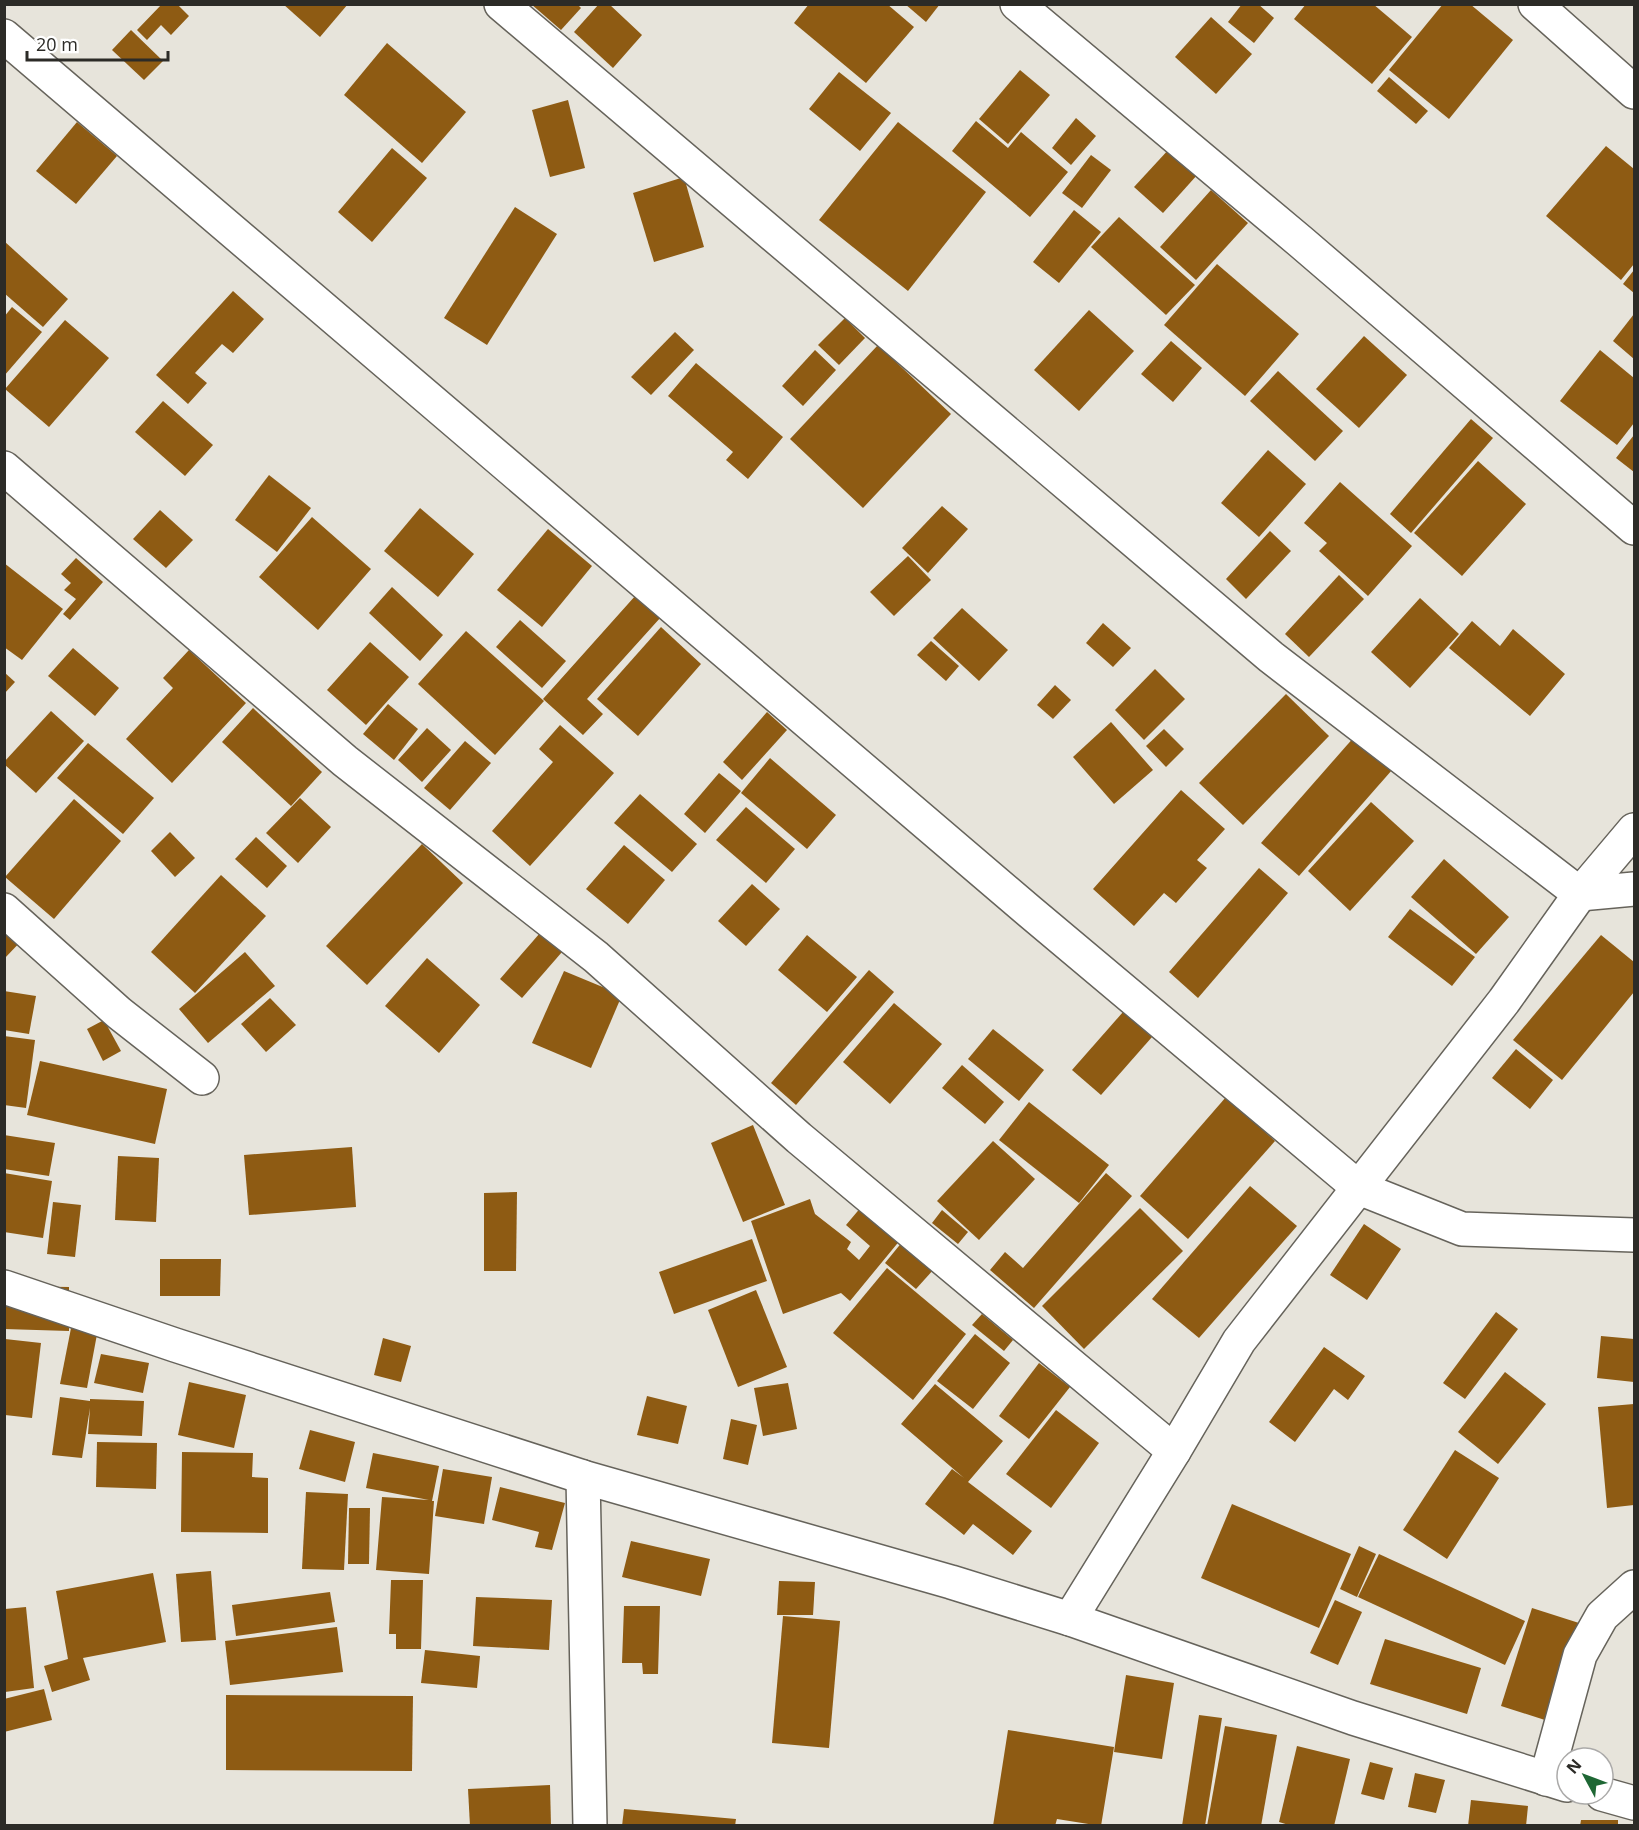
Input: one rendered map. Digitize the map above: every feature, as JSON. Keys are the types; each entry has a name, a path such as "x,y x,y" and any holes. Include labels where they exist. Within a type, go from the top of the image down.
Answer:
{"street":[{"path":"501,4 1271,657 1580,894 1635,889"},
{"path":"1017,4 1301,242 1635,528"},
{"path":"1535,4 1635,92"},
{"path":"4,36 1029,911 1359,1188 1462,1229 1635,1234"},
{"path":"4,468 345,761 596,957 799,1138 1174,1451"},
{"path":"1070,1619 1239,1341 1504,1001 1580,894 1635,830"},
{"path":"4,910 119,1013 202,1078"},
{"path":"4,1287 583,1477 951,1582 1070,1619 1353,1718 1555,1782"},
{"path":"583,1477 590,1826"},
{"path":"1563,1746 1580,1655 1602,1616 1635,1587"},
{"path":"1615,1798 1635,1803"}],"building":[{"path":"162,4 177,4 189,16 171,35 161,25 147,40 137,30"},
{"path":"283,4 348,4 320,37"},
{"path":"531,4 577,4 581,8 561,30"},
{"path":"599,4 609,4 642,35 613,68 574,32"},
{"path":"809,4 887,4 914,27 866,83 794,23"},
{"path":"905,4 940,4 926,22"},
{"path":"1242,4 1258,4 1274,18 1254,43 1228,22"},
{"path":"1306,4 1373,4 1412,37 1372,84 1294,19"},
{"path":"1443,4 1470,4 1513,40 1449,119 1389,70"},
{"path":"1211,17 1252,54 1216,94 1175,57"},
{"path":"131,30 163,61 144,80 112,50"},
{"path":"387,43 466,112 422,163 344,95"},
{"path":"1020,70 1050,95 1008,144 979,119"},
{"path":"839,72 891,113 860,151 809,109"},
{"path":"1389,77 1428,111 1416,124 1377,91"},
{"path":"568,100 585,168 550,177 532,110"},
{"path":"1076,118 1096,136 1071,165 1052,148"},
{"path":"976,121 1008,148 1021,132 1068,172 1030,217 952,151"},
{"path":"77,122 117,156 76,204 36,171"},
{"path":"898,122 986,192 908,291 819,220"},
{"path":"1606,146 1634,169 1634,264 1621,280 1546,216"},
{"path":"392,148 427,178 372,242 338,212"},
{"path":"1170,148 1198,174 1163,213 1134,187"},
{"path":"1091,155 1111,170 1082,208 1062,193"},
{"path":"684,177 704,247 654,262 633,193"},
{"path":"1211,190 1248,223 1196,280 1160,247"},
{"path":"515,207 557,234 487,345 444,318"},
{"path":"1074,210 1101,232 1059,283 1033,262"},
{"path":"1119,217 1195,285 1166,315 1091,247"},
{"path":"4,241 68,299 43,327 4,293"},
{"path":"1217,264 1299,334 1245,396 1164,325"},
{"path":"1634,270 1634,293 1623,284"},
{"path":"233,291 264,319 233,353 222,344 195,373 207,383 188,404 156,375"},
{"path":"12,307 42,332 4,376 4,317"},
{"path":"1089,310 1134,351 1079,411 1034,370"},
{"path":"1634,314 1634,359 1613,341"},
{"path":"845,318 865,338 839,365 818,345"},
{"path":"65,320 109,358 49,427 5,389"},
{"path":"675,332 694,350 651,395 631,377"},
{"path":"1364,336 1407,375 1359,428 1316,389"},
{"path":"1171,341 1202,368 1173,402 1141,374"},
{"path":"878,345 951,414 863,508 790,439"},
{"path":"815,350 836,370 803,406 782,386"},
{"path":"1600,350 1634,378 1634,423 1617,445 1560,401"},
{"path":"696,363 783,437 748,479 726,460 733,452 668,396"},
{"path":"1278,371 1343,431 1315,461 1250,401"},
{"path":"163,401 213,445 185,476 135,432"},
{"path":"1471,419 1493,438 1411,533 1390,514"},
{"path":"1634,435 1634,472 1616,458"},
{"path":"1268,450 1306,484 1259,537 1221,503"},
{"path":"1478,461 1526,504 1462,576 1414,533"},
{"path":"269,475 311,508 277,552 235,520"},
{"path":"1340,482 1412,546 1368,596 1319,551 1327,543 1304,523"},
{"path":"942,506 968,529 928,573 902,548"},
{"path":"420,508 474,554 438,597 384,551"},
{"path":"160,510 193,540 166,568 133,539"},
{"path":"312,517 371,569 318,630 259,577"},
{"path":"548,529 592,566 542,627 497,590"},
{"path":"1270,531 1291,551 1246,599 1226,579"},
{"path":"908,556 931,580 894,616 870,592"},
{"path":"76,558 103,582 70,620 63,614 76,599 64,590 71,583 61,574"},
{"path":"4,563 63,609 22,660 4,647"},
{"path":"1339,575 1364,599 1309,657 1285,634"},
{"path":"392,587 443,635 420,661 369,613"},
{"path":"636,595 661,617 587,699 603,714 583,735 543,699"},
{"path":"1420,598 1459,634 1410,688 1371,652"},
{"path":"962,608 1008,650 979,681 933,638"},
{"path":"520,620 566,661 542,688 496,647"},
{"path":"1472,621 1500,646 1513,629 1565,674 1530,716 1449,648"},
{"path":"1103,623 1131,648 1113,667 1086,643"},
{"path":"661,627 701,664 638,736 597,699"},
{"path":"466,631 544,701 495,755 418,684"},
{"path":"931,641 959,666 946,681 917,655"},
{"path":"370,642 409,677 366,725 327,690"},
{"path":"73,648 119,688 95,716 48,676"},
{"path":"189,650 246,703 172,783 126,739 173,688 163,678"},
{"path":"1155,669 1185,699 1144,740 1115,710"},
{"path":"4,672 15,682 4,694"},
{"path":"1055,685 1071,700 1053,719 1037,705"},
{"path":"1286,694 1329,736 1243,825 1199,783"},
{"path":"388,704 418,729 394,760 363,734"},
{"path":"253,708 322,772 291,806 222,742"},
{"path":"51,711 84,741 36,793 4,762"},
{"path":"767,712 787,730 742,780 723,762"},
{"path":"1111,722 1153,770 1114,804 1073,757"},
{"path":"560,725 614,773 530,866 492,831 553,762 539,749"},
{"path":"427,728 451,750 422,782 398,760"},
{"path":"1164,729 1184,749 1166,767 1146,746"},
{"path":"1355,736 1392,770 1299,876 1261,843"},
{"path":"465,741 491,763 450,810 424,788"},
{"path":"88,743 154,798 123,834 57,778"},
{"path":"770,758 836,815 807,849 741,793"},
{"path":"719,773 741,791 705,833 684,814"},
{"path":"1181,790 1225,829 1197,860 1207,868 1176,903 1164,893 1134,926 1093,889"},
{"path":"640,794 697,844 672,872 614,823"},
{"path":"300,798 331,827 298,863 266,833"},
{"path":"74,799 121,841 54,919 5,877"},
{"path":"1371,802 1414,841 1350,911 1308,871"},
{"path":"746,807 795,849 766,883 716,840"},
{"path":"170,832 195,858 175,877 151,851"},
{"path":"256,837 287,866 267,888 235,859"},
{"path":"422,844 463,883 367,985 326,946"},
{"path":"624,845 665,880 628,924 586,889"},
{"path":"1444,859 1509,917 1476,954 1411,897"},
{"path":"1259,868 1288,893 1198,998 1169,972"},
{"path":"221,875 266,916 195,993 151,952"},
{"path":"752,884 780,909 746,946 718,921"},
{"path":"1410,909 1475,957 1452,986 1388,937"},
{"path":"4,918 25,937 4,959"},
{"path":"540,933 562,952 522,998 500,979"},
{"path":"807,935 857,977 827,1012 778,970"},
{"path":"1601,935 1634,962 1634,992 1562,1080 1513,1040"},
{"path":"245,952 275,986 208,1043 179,1009"},
{"path":"427,958 480,1005 439,1053 385,1006"},
{"path":"869,970 894,992 796,1105 771,1083"},
{"path":"564,971 622,995 591,1068 532,1043"},
{"path":"4,991 36,996 29,1034 4,1030"},
{"path":"270,998 296,1025 266,1052 241,1024"},
{"path":"894,1003 942,1044 890,1104 843,1062"},
{"path":"1123,1012 1152,1037 1101,1095 1072,1070"},
{"path":"104,1020 121,1051 103,1061 87,1029"},
{"path":"993,1029 1044,1070 1019,1101 968,1059"},
{"path":"4,1036 35,1040 26,1108 4,1105"},
{"path":"1516,1049 1553,1080 1530,1109 1492,1078"},
{"path":"40,1061 167,1089 155,1144 27,1115"},
{"path":"962,1065 1004,1102 985,1124 942,1088"},
{"path":"1226,1097 1275,1141 1188,1239 1140,1196"},
{"path":"1029,1102 1109,1165 1079,1203 999,1140"},
{"path":"753,1125 785,1205 743,1222 711,1143"},
{"path":"4,1135 55,1143 49,1176 4,1169"},
{"path":"993,1141 1035,1179 979,1240 937,1201"},
{"path":"352,1147 356,1207 249,1215 244,1155"},
{"path":"118,1156 159,1158 156,1222 115,1220"},
{"path":"4,1173 52,1181 43,1238 4,1232"},
{"path":"1106,1173 1132,1196 1034,1308 990,1270 1005,1252 1023,1268"},
{"path":"1250,1186 1297,1226 1199,1338 1152,1299"},
{"path":"517,1192 516,1271 484,1271 484,1193"},
{"path":"810,1199 815,1214 851,1242 847,1249 859,1260 870,1246 846,1225 862,1206 901,1239 850,1301 841,1293 783,1314 751,1221"},
{"path":"53,1202 81,1205 75,1257 47,1254"},
{"path":"1140,1208 1183,1251 1084,1349 1042,1306"},
{"path":"942,1210 968,1232 958,1244 932,1223"},
{"path":"1364,1224 1401,1249 1367,1300 1330,1275"},
{"path":"752,1239 767,1281 674,1314 659,1272"},
{"path":"903,1241 934,1269 916,1289 885,1263"},
{"path":"160,1259 221,1259 220,1296 160,1296"},
{"path":"887,1268 966,1334 913,1400 833,1333"},
{"path":"4,1286 69,1287 69,1331 4,1329"},
{"path":"756,1290 787,1367 738,1387 708,1310"},
{"path":"1496,1312 1518,1329 1465,1399 1443,1383"},
{"path":"74,1313 100,1318 87,1388 60,1384"},
{"path":"982,1314 1013,1340 1004,1351 972,1325"},
{"path":"975,1334 1010,1363 973,1409 937,1381"},
{"path":"1601,1336 1634,1339 1634,1382 1597,1378"},
{"path":"383,1338 411,1346 401,1382 374,1375"},
{"path":"5,1339 41,1343 32,1418 5,1415"},
{"path":"1324,1347 1365,1376 1348,1400 1334,1389 1295,1442 1269,1422"},
{"path":"101,1354 149,1363 143,1393 94,1383"},
{"path":"1039,1363 1070,1387 1029,1439 999,1416"},
{"path":"1505,1372 1546,1404 1498,1464 1458,1432"},
{"path":"189,1382 246,1395 234,1448 178,1435"},
{"path":"788,1383 797,1429 763,1436 754,1388"},
{"path":"935,1384 1003,1441 968,1482 1032,1531 1013,1555 973,1524 964,1535 925,1504 952,1469 964,1478 901,1424"},
{"path":"647,1396 687,1406 678,1444 637,1435"},
{"path":"60,1397 90,1401 90,1399 144,1401 142,1436 88,1434 90,1408 82,1458 52,1455"},
{"path":"1634,1404 1634,1505 1607,1508 1598,1407"},
{"path":"1056,1410 1099,1443 1051,1508 1006,1474"},
{"path":"731,1419 757,1425 748,1465 723,1459"},
{"path":"310,1430 355,1442 345,1482 299,1469"},
{"path":"97,1442 157,1443 156,1489 96,1487"},
{"path":"1455,1450 1499,1478 1447,1559 1403,1530"},
{"path":"182,1452 253,1453 252,1477 268,1478 268,1533 181,1532"},
{"path":"373,1453 439,1466 432,1501 434,1501 429,1574 376,1570 382,1497 429,1500 366,1488"},
{"path":"443,1469 492,1477 484,1524 435,1516"},
{"path":"500,1487 565,1503 552,1550 535,1547 539,1532 492,1520"},
{"path":"306,1492 348,1494 344,1570 302,1569"},
{"path":"1232,1504 1351,1554 1319,1628 1201,1578"},
{"path":"349,1508 370,1508 369,1564 348,1564"},
{"path":"631,1541 710,1559 701,1596 622,1577"},
{"path":"1359,1546 1376,1554 1357,1597 1340,1589"},
{"path":"1379,1554 1525,1621 1505,1665 1358,1597"},
{"path":"211,1571 216,1640 181,1642 176,1574"},
{"path":"153,1573 166,1642 83,1658 90,1680 52,1692 44,1666 68,1659 56,1591"},
{"path":"391,1580 423,1580 421,1649 396,1649 396,1634 389,1634"},
{"path":"779,1581 815,1582 813,1615 777,1615"},
{"path":"330,1592 335,1622 236,1636 232,1605"},
{"path":"476,1597 552,1600 549,1650 473,1646"},
{"path":"1335,1600 1362,1612 1338,1665 1310,1653"},
{"path":"624,1606 660,1606 658,1674 643,1674 642,1663 622,1663"},
{"path":"26,1607 34,1688 5,1692 5,1609"},
{"path":"1532,1608 1579,1623 1548,1721 1501,1706"},
{"path":"783,1616 840,1621 829,1748 772,1743"},
{"path":"337,1627 343,1672 230,1685 225,1641"},
{"path":"1385,1639 1481,1668 1467,1714 1370,1684"},
{"path":"425,1650 480,1656 477,1688 421,1683"},
{"path":"1126,1675 1174,1683 1162,1759 1114,1752"},
{"path":"44,1689 52,1720 4,1732 4,1699"},
{"path":"226,1695 413,1696 412,1771 226,1770"},
{"path":"1199,1715 1222,1718 1205,1826 1182,1826"},
{"path":"1225,1726 1277,1735 1261,1826 1207,1826"},
{"path":"1008,1730 1114,1747 1101,1826 1057,1819 1055,1826 993,1826"},
{"path":"1297,1746 1350,1759 1334,1826 1292,1826 1279,1822"},
{"path":"1370,1762 1393,1768 1384,1800 1361,1794"},
{"path":"1415,1773 1445,1780 1436,1813 1408,1807"},
{"path":"550,1785 551,1826 470,1826 468,1789"},
{"path":"1471,1800 1528,1806 1526,1826 1468,1826"},
{"path":"624,1809 736,1819 735,1826 622,1826"},
{"path":"1581,1820 1618,1820 1618,1826 1580,1826"}]}
